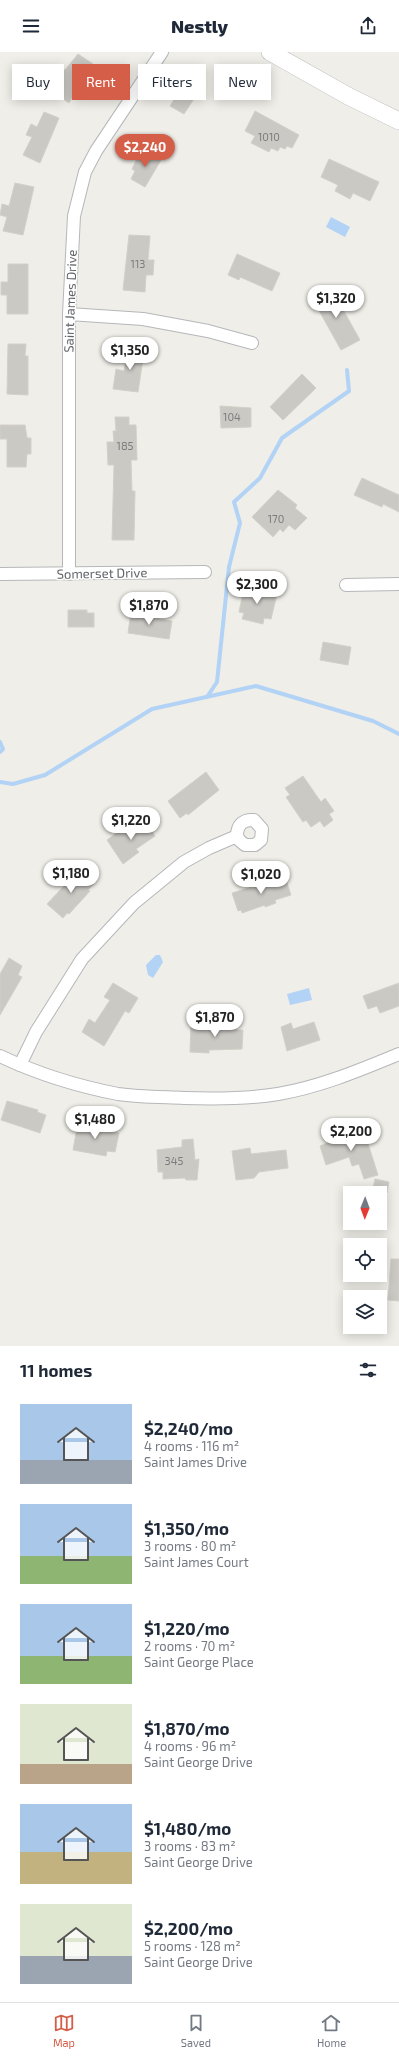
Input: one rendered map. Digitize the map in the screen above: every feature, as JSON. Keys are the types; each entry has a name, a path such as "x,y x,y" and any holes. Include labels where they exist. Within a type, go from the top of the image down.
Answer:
{"main road":[{"path":"270,52 348,96 399,121"}],"street":[{"name":"Saint James Drive","path":"69,574 69,314 74,223 85,172 107,134 162,52"},
{"path":"69,314 143,319 208,331 252,343"},
{"name":"Somerset Drive","path":"0,574 205,572"},
{"path":"346,585 399,584"},
{"path":"20,1065 36,1032 82,959 134,904 184,862 209,848 237,836"},
{"path":"0,1056 59,1080 119,1094 202,1098 245,1097 278,1094 303,1088 370,1066 399,1054"}],"water":[{"path":"331,217 350,227 345,237 326,227"},
{"path":"156,955 160,955 163,962 153,978 148,975 146,965"},
{"path":"309,988 312,1000 290,1005 287,994"}],"building":[{"path":"78,54 93,64 72,64 72,98 69,103 64,100 65,70"},
{"path":"174,100 193,100 184,114 170,106"},
{"path":"255,111 299,135 292,148 287,146 285,149 280,147 278,151 271,148 269,152 251,143 255,136 245,131"},
{"path":"44,112 59,118 40,163 23,155 32,137 26,135 31,124 37,127"},
{"path":"141,150 161,160 145,187 131,179 135,171 132,169"},
{"path":"329,159 379,182 370,201 353,193 350,199 335,191 338,185 321,177"},
{"path":"15,183 34,187 23,235 3,231 7,217 0,215 2,204 9,206"},
{"path":"129,235 150,236 148,260 154,260 153,275 146,275 145,292 123,290"},
{"path":"237,254 280,273 272,291 240,277 239,280 228,275"},
{"path":"8,264 28,264 28,314 7,314 7,295 1,295 1,282 8,282"},
{"path":"331,288 360,340 341,350 312,298"},
{"path":"129,343 142,345 140,359 143,359 138,392 113,389 116,369 124,371"},
{"path":"8,344 26,344 25,356 28,356 28,395 7,394"},
{"path":"302,374 316,388 283,420 270,407"},
{"path":"220,406 251,408 251,427 221,428"},
{"path":"115,417 129,417 129,425 136,425 137,460 131,460 132,491 135,491 134,540 112,540 114,465 108,465 107,442 114,442 113,431 116,431"},
{"path":"0,425 25,425 27,438 31,438 31,454 27,454 26,467 7,467 7,439 0,439"},
{"path":"362,478 399,495 399,512 383,504 382,507 354,495"},
{"path":"278,490 297,505 295,508 307,518 295,530 289,525 283,532 280,529 273,537 252,517"},
{"path":"244,588 277,594 271,619 264,618 263,624 242,619 244,613 239,612"},
{"path":"68,610 87,610 87,613 94,613 94,627 68,627"},
{"path":"131,612 159,616 159,619 172,621 169,639 128,633"},
{"path":"323,642 351,647 348,665 320,660"},
{"path":"206,772 219,790 188,815 187,813 180,818 168,801"},
{"path":"303,776 321,802 325,798 334,811 329,814 333,820 324,827 320,821 311,827 306,820 303,822 286,797 290,795 285,788"},
{"path":"144,819 155,836 136,849 139,852 123,864 107,840 122,829 125,833"},
{"path":"79,870 94,884 88,890 90,891 69,914 67,913 63,918 47,904"},
{"path":"285,877 291,895 275,900 276,903 265,907 265,905 242,913 241,910 238,911 232,893"},
{"path":"9,958 22,966 18,975 22,977 0,1015 0,974"},
{"path":"113,983 138,998 129,1013 125,1011 104,1046 82,1032 89,1019 95,1023 110,1000 104,997"},
{"path":"399,983 399,1006 380,1013 377,1006 368,1009 363,996"},
{"path":"314,1022 320,1040 287,1051 281,1027 291,1023 293,1029"},
{"path":"225,1023 236,1024 236,1030 243,1030 242,1049 209,1050 209,1053 190,1052 191,1024 225,1026"},
{"path":"7,1101 38,1110 37,1112 46,1115 40,1133 1,1120"},
{"path":"78,1122 97,1125 96,1129 119,1133 115,1152 107,1151 106,1156 73,1150"},
{"path":"349,1131 351,1135 364,1131 378,1175 364,1179 359,1164 352,1166 349,1157 326,1165 320,1146 334,1140 333,1137"},
{"path":"193,1139 195,1160 199,1159 197,1180 186,1180 185,1178 163,1179 163,1172 158,1172 157,1150 182,1147 182,1140"},
{"path":"250,1148 251,1154 286,1150 288,1168 259,1172 254,1178 236,1180 232,1151"},
{"path":"375,1179 389,1182 387,1193 387,1186 374,1186"},
{"path":"391,1259 399,1259 399,1301 388,1300"}],"waterway":[{"path":"207,697 217,682 229,567 240,523 234,502 260,478 282,438 349,391 347,370"},
{"path":"0,782 13,784 45,775 152,709 256,686 373,721 399,734"},
{"path":"0,742 3,749 0,752"}]}
